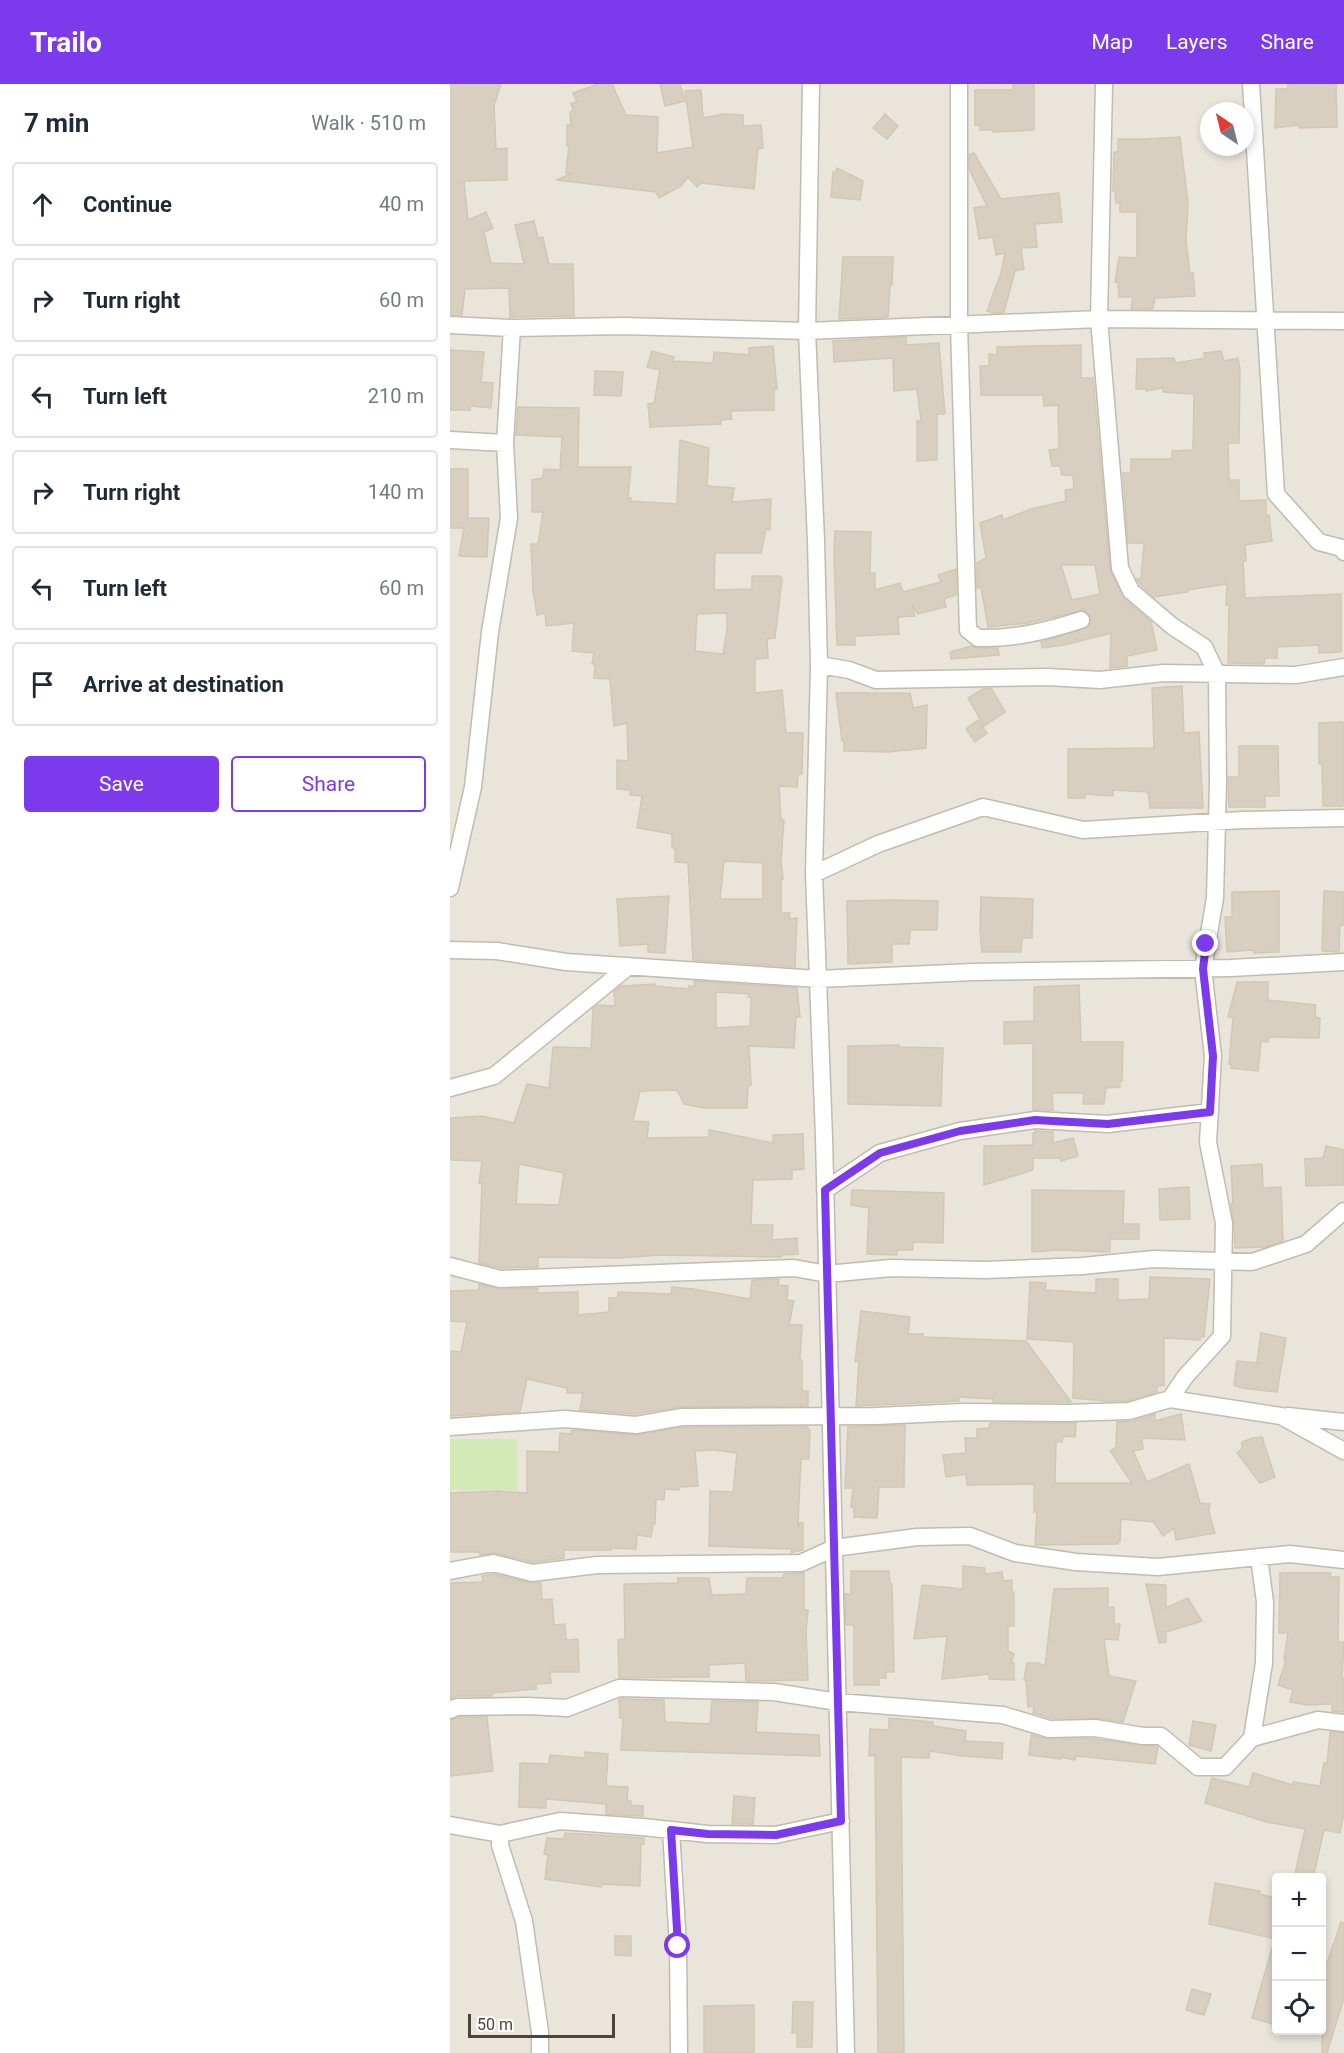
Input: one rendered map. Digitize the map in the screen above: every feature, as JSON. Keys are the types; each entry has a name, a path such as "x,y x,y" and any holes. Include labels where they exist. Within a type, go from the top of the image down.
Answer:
{"street":[{"path":"812,84 807,331 819,665 814,874 825,1190 846,2053"},
{"path":"959,84 959,325 968,630 978,638 1002,639 1033,634 1081,620"},
{"path":"1104,84 1099,319 1120,568 1131,591 1172,626 1204,647 1217,674 1218,782 1215,898 1203,969 1213,1056 1208,1142 1224,1223 1222,1336 1185,1377 1170,1399"},
{"path":"1251,84 1276,494 1319,542 1344,549"},
{"path":"450,325 512,328 622,326 807,331 1099,319 1344,321"},
{"path":"450,888 473,787 490,632 510,518 505,443 512,328"},
{"path":"450,440 505,443"},
{"path":"819,665 849,670 876,680 1048,677 1100,680 1163,673 1296,675 1344,667"},
{"path":"814,874 878,844 983,807 1083,830 1216,822 1344,818"},
{"path":"450,950 497,951 566,962 818,979 973,972 1203,969 1344,962"},
{"path":"450,1088 494,1076 629,966"},
{"path":"825,1190 880,1153 960,1131 1035,1120 1108,1124 1210,1112"},
{"path":"450,1266 500,1280 794,1268 827,1274 891,1268 985,1270 1154,1259 1223,1263 1252,1262 1306,1244 1344,1212"},
{"path":"450,1427 565,1419 636,1425 682,1417 1129,1411 1170,1399 1281,1416 1344,1422"},
{"path":"1281,1416 1344,1451"},
{"path":"450,1571 493,1563 532,1573 597,1564 801,1563 834,1548 917,1537 970,1536 1015,1553 1076,1562 1158,1567 1290,1554 1344,1560"},
{"path":"450,1710 457,1707 504,1706 567,1708 619,1688 774,1692 838,1702 1003,1715 1049,1729 1095,1728 1143,1736 1161,1736 1198,1767 1226,1767 1252,1738 1264,1663 1265,1602 1259,1557"},
{"path":"1252,1738 1318,1720 1344,1723"},
{"path":"450,1825 500,1834 560,1821 708,1834 776,1835 841,1821"},
{"path":"671,1830 678,1946 679,2053"},
{"path":"500,1834 500,1845 524,1921 540,2032 540,2053"}],"shaded area":[{"path":"450,84 1344,84 1344,2053 450,2053"}],"green space":[{"path":"450,1439 517,1439 517,1490 450,1490"}],"building":[{"path":"450,84 501,84 494,105 496,149 507,148 507,180 464,181 468,220 486,212 493,228 484,232 491,263 524,264 515,225 534,221 538,238 543,237 549,264 573,264 574,316 510,317 509,288 465,289 462,315 450,315"},
{"path":"598,84 612,84 626,115 658,117 657,153 693,147 685,91 701,90 703,118 724,114 743,115 743,126 761,125 763,148 758,149 754,189 701,183 697,187 688,177 681,186 659,198 656,192 557,180 572,173 566,173 569,146 567,146 567,125 571,125 570,112 573,111 571,103 577,102 573,93"},
{"path":"660,84 680,84 685,101 665,106"},
{"path":"1013,84 1034,84 1034,130 993,132 993,130 980,130 980,125 975,125 975,90 1013,90"},
{"path":"1288,84 1336,84 1337,127 1299,128 1299,125 1275,128 1276,89 1288,89"},
{"path":"885,114 898,126 887,139 873,128"},
{"path":"1180,137 1188,203 1186,240 1195,296 1155,298 1153,309 1131,309 1133,297 1119,297 1118,283 1115,282 1119,257 1137,258 1137,214 1136,212 1120,212 1120,202 1116,203 1115,191 1113,191 1114,152 1118,152 1118,139"},
{"path":"974,153 1001,199 1059,193 1062,222 1035,224 1037,247 1021,248 1024,269 1015,271 1004,312 987,311 1001,273 1005,253 996,255 993,237 979,239 974,208 987,206 969,169 969,155"},
{"path":"837,168 863,181 860,200 831,197 833,172 836,172"},
{"path":"843,257 893,257 888,317 839,319"},
{"path":"906,337 906,345 939,343 945,414 937,414 937,460 917,461 917,421 921,421 917,389 894,391 893,358 834,362 833,341"},
{"path":"1081,345 1081,378 1093,378 1110,569 1124,599 1151,622 1157,650 1127,656 1127,666 1110,668 1111,633 1042,648 1041,642 1088,627 1091,617 1084,610 1028,623 988,627 981,587 977,588 977,563 986,558 980,523 1002,515 1003,520 1031,509 1066,501 1065,490 1074,489 1073,475 1062,475 1060,466 1052,466 1049,450 1059,449 1058,405 1044,406 1043,395 981,395 980,366 989,366 989,354 997,355 997,347","holes":["1061,565 1095,565 1100,594 1072,600"]},
{"path":"773,346 777,389 774,390 774,410 731,411 732,419 721,420 721,424 650,427 648,404 654,403 660,370 647,367 652,351 674,357 673,361 713,363 714,352 749,355 749,348"},
{"path":"450,350 484,352 481,382 493,383 491,408 470,406 470,410 450,410"},
{"path":"1221,351 1224,361 1238,358 1240,369 1239,443 1228,443 1229,480 1239,480 1239,501 1266,500 1266,516 1269,515 1272,541 1245,545 1246,561 1243,561 1245,598 1341,594 1341,652 1319,653 1319,645 1277,647 1277,658 1265,658 1264,664 1228,663 1227,584 1154,597 1137,579 1141,579 1144,543 1128,543 1123,473 1131,473 1131,459 1172,459 1172,451 1193,450 1194,394 1163,392 1163,388 1146,391 1146,389 1136,389 1137,359 1174,358 1176,363 1205,358 1204,353"},
{"path":"595,371 623,372 621,396 594,395"},
{"path":"518,407 579,408 578,467 631,467 628,498 631,498 630,501 677,504 680,440 709,448 707,486 734,488 732,502 771,499 770,530 766,529 761,553 715,553 714,590 752,589 752,576 780,576 782,579 775,638 767,639 768,658 755,659 755,693 782,690 786,733 803,733 802,774 798,774 797,787 779,786 781,820 784,820 781,913 790,913 789,919 797,918 795,967 693,960 688,863 675,862 672,834 637,828 642,796 630,795 630,790 617,789 617,760 628,761 627,723 614,726 610,679 594,678 595,664 592,664 594,653 572,651 574,623 546,626 545,613 537,615 533,590 531,544 538,544 543,512 532,512 532,480 543,478 544,469 560,470 562,437 516,435","holes":["727,613 723,654 695,651 697,614","724,861 763,863 763,899 720,899"]},
{"path":"450,469 468,469 468,518 489,518 487,557 459,556 464,528 450,528"},
{"path":"835,531 871,532 870,573 875,573 875,590 900,583 903,592 941,582 938,575 956,569 956,595 944,599 946,607 918,614 912,604 915,616 898,617 899,634 855,636 855,645 837,645"},
{"path":"971,646 998,648 999,655 951,659 950,652"},
{"path":"1182,686 1184,733 1199,732 1203,808 1150,808 1148,792 1113,790 1113,796 1085,794 1085,798 1068,798 1068,749 1154,748 1152,688"},
{"path":"991,688 1005,712 984,726 968,698 983,689"},
{"path":"836,693 910,693 913,708 927,705 926,748 888,752 844,751"},
{"path":"978,720 987,733 975,742 966,729"},
{"path":"1344,722 1344,806 1323,806 1322,764 1319,764 1319,723"},
{"path":"1239,746 1278,746 1279,796 1265,796 1265,807 1229,807 1228,777 1239,777"},
{"path":"1279,891 1279,952 1254,953 1254,950 1227,952 1225,917 1232,917 1232,892"},
{"path":"1324,891 1344,892 1344,925 1340,925 1339,952 1322,951"},
{"path":"669,896 665,953 648,952 648,944 620,946 617,899"},
{"path":"981,897 1033,899 1032,938 1022,938 1021,952 982,952"},
{"path":"847,901 938,901 937,930 910,930 909,944 892,944 892,962 848,964"},
{"path":"694,981 797,988 800,1017 796,1017 794,1048 749,1046 751,1085 748,1086 747,1108 705,1108 684,1104 677,1090 640,1091 633,1121 649,1122 647,1138 709,1137 709,1130 773,1143 773,1135 803,1134 804,1169 792,1170 792,1179 753,1180 751,1225 773,1225 772,1240 797,1238 798,1254 781,1255 781,1257 660,1255 619,1258 538,1257 538,1267 501,1268 479,1263 482,1183 479,1183 482,1161 450,1160 450,1118 482,1116 514,1123 527,1084 549,1088 553,1047 591,1048 593,1009 598,1005 615,1006 614,992 621,986 655,984 655,986 689,989 689,986 694,987","holes":["716,992 749,994 748,997 751,997 750,1026 716,1028","519,1164 564,1173 559,1205 516,1204"]},
{"path":"1237,982 1268,982 1268,1000 1316,1005 1315,1017 1320,1018 1319,1038 1269,1037 1268,1042 1261,1041 1258,1071 1231,1068 1229,1064 1233,1018 1228,1017"},
{"path":"1079,985 1081,1042 1123,1042 1120,1087 1106,1088 1104,1104 1083,1104 1084,1093 1052,1093 1053,1110 1033,1110 1033,1043 1004,1044 1004,1022 1034,1021 1034,987"},
{"path":"899,1045 899,1047 943,1048 941,1106 848,1104 848,1046"},
{"path":"1035,1131 1053,1132 1053,1143 1073,1138 1078,1156 1061,1161 1060,1158 1033,1158 1033,1170 984,1185 984,1146 1033,1145"},
{"path":"1326,1146 1344,1150 1344,1185 1306,1186 1305,1159 1323,1158"},
{"path":"1262,1164 1263,1188 1281,1187 1283,1241 1265,1247 1235,1248 1231,1204 1233,1204 1231,1166"},
{"path":"1189,1187 1190,1219 1160,1220 1159,1189"},
{"path":"852,1190 944,1193 943,1243 913,1242 913,1250 897,1250 897,1255 867,1254 869,1208 851,1205"},
{"path":"1032,1190 1124,1191 1123,1224 1139,1224 1139,1239 1110,1239 1110,1252 1057,1250 1032,1252"},
{"path":"1150,1277 1210,1279 1204,1337 1200,1337 1200,1340 1164,1338 1164,1385 1157,1386 1157,1392 1127,1401 1073,1398 1074,1342 1027,1339 1030,1282 1046,1283 1045,1290 1096,1293 1096,1279 1118,1279 1118,1300 1149,1299"},
{"path":"779,1279 778,1285 788,1286 787,1300 794,1301 789,1325 802,1325 800,1360 802,1360 802,1391 808,1391 808,1406 682,1407 636,1414 580,1410 583,1393 567,1393 567,1388 527,1379 520,1412 450,1416 450,1351 461,1352 467,1322 450,1321 450,1291 479,1290 479,1284 500,1289 538,1288 537,1293 578,1292 578,1315 609,1312 609,1298 618,1298 618,1292 671,1294 672,1287 750,1299 752,1280"},
{"path":"861,1311 910,1317 908,1334 923,1334 923,1337 1026,1341 1071,1402 993,1402 993,1399 959,1397 959,1401 856,1406 859,1361 855,1362"},
{"path":"1261,1333 1286,1338 1277,1392 1234,1385 1237,1361 1257,1363"},
{"path":"1155,1414 1155,1421 1181,1414 1185,1440 1142,1438 1143,1449 1133,1451 1147,1482 1189,1464 1200,1503 1210,1504 1209,1512 1215,1533 1176,1540 1174,1528 1163,1536 1154,1522 1121,1519 1118,1544 1035,1545 1037,1512 1034,1512 1034,1484 967,1485 966,1474 946,1477 943,1455 966,1453 965,1438 977,1438 977,1429 989,1428 990,1423 1076,1423 1075,1437 1063,1436 1062,1442 1056,1442 1055,1483 1132,1483 1110,1451 1116,1447 1117,1422 1132,1421"},
{"path":"905,1425 904,1487 879,1487 877,1518 854,1517 854,1507 851,1507 853,1488 845,1488 848,1427"},
{"path":"683,1427 808,1427 810,1430 809,1459 801,1459 799,1501 798,1527 800,1523 803,1523 803,1550 791,1553 792,1549 709,1546 710,1491 733,1492 737,1453 714,1450 695,1451 698,1486 680,1487 679,1490 665,1489 664,1500 656,1499 655,1524 653,1524 651,1537 637,1535 636,1549 564,1550 564,1558 533,1562 495,1553 480,1555 479,1552 450,1552 450,1493 498,1491 527,1493 527,1451 559,1452 560,1433 571,1434 571,1431 576,1430 635,1435"},
{"path":"1262,1437 1275,1477 1260,1483 1237,1453 1242,1449 1242,1442"},
{"path":"963,1566 985,1568 985,1574 1002,1572 1003,1581 1012,1580 1014,1626 1008,1626 1008,1651 1014,1654 1011,1663 1014,1663 1014,1680 989,1679 989,1674 942,1679 947,1636 914,1639 922,1585 963,1589"},
{"path":"851,1571 889,1571 890,1584 892,1584 894,1672 886,1672 886,1678 879,1678 879,1685 854,1685 854,1625 846,1625 845,1594 851,1594"},
{"path":"804,1573 804,1610 808,1610 806,1631 808,1680 746,1681 745,1663 709,1665 709,1677 619,1678 618,1640 625,1639 624,1584 678,1583 678,1578 709,1578 712,1595 746,1594 747,1578 783,1578 784,1574"},
{"path":"1280,1573 1331,1573 1330,1577 1339,1577 1338,1642 1344,1642 1342,1678 1344,1678 1344,1712 1332,1711 1332,1704 1306,1705 1290,1702 1293,1690 1278,1685 1286,1660 1284,1660 1288,1633 1279,1633"},
{"path":"493,1574 529,1583 541,1583 542,1600 552,1599 554,1625 565,1624 566,1640 578,1639 579,1672 550,1672 551,1683 536,1684 536,1689 492,1693 492,1696 457,1696 450,1699 450,1583 483,1582 482,1576"},
{"path":"1146,1584 1166,1585 1166,1608 1188,1598 1202,1621 1166,1632 1166,1642 1159,1643"},
{"path":"1108,1588 1108,1607 1114,1607 1114,1624 1120,1624 1118,1640 1104,1639 1109,1676 1136,1681 1123,1722 1095,1718 1050,1718 1033,1713 1034,1706 1028,1707 1026,1680 1024,1680 1027,1663 1038,1663 1045,1666 1054,1589"},
{"path":"619,1699 664,1700 665,1722 710,1724 712,1701 758,1702 756,1732 819,1735 820,1756 621,1750 623,1718 620,1718"},
{"path":"459,1717 487,1717 493,1771 450,1776 450,1720"},
{"path":"889,1718 933,1722 933,1726 966,1731 965,1741 1003,1743 1002,1759 930,1751 929,1758 901,1757 904,2053 878,2053 875,1755 869,1756 870,1729 889,1730"},
{"path":"1193,1721 1216,1725 1211,1751 1189,1745"},
{"path":"1330,1732 1344,1733 1344,1813 1340,1833 1324,1830 1314,1873 1295,1873 1305,1829 1267,1822 1205,1803 1212,1778 1249,1787 1253,1773 1293,1785 1293,1782 1320,1786 1324,1763 1327,1764"},
{"path":"1031,1735 1049,1739 1094,1739 1158,1747 1155,1764 1076,1756 1075,1760 1061,1757 1061,1759 1029,1755"},
{"path":"585,1752 608,1754 606,1786 628,1787 627,1801 631,1801 631,1805 643,1806 643,1816 606,1814 606,1804 546,1799 546,1808 519,1807 520,1763 549,1764 550,1755 585,1758"},
{"path":"734,1796 755,1798 753,1824 732,1824"},
{"path":"565,1833 644,1838 644,1844 641,1844 640,1886 602,1884 601,1887 545,1879 548,1855 544,1854 547,1838 564,1839"},
{"path":"1215,1883 1260,1891 1259,1894 1272,1897 1272,1938 1209,1924"},
{"path":"1341,1922 1344,1923 1344,1998 1327,2053 1322,2053 1322,2035 1326,2035 1327,1963"},
{"path":"615,1936 631,1936 631,1956 615,1955"},
{"path":"1272,1948 1272,2024 1252,2018"},
{"path":"1192,1989 1211,1994 1204,2015 1186,2010"},
{"path":"793,2002 813,2002 812,2047 797,2047 797,2033 792,2033"},
{"path":"754,2005 754,2053 704,2053 704,2006"}],"route":[{"path":"678,1946 671,1830 708,1834 776,1835 841,1821 825,1190 880,1153 960,1131 1035,1120 1108,1124 1210,1112 1213,1056 1203,969 1206,944"}]}
